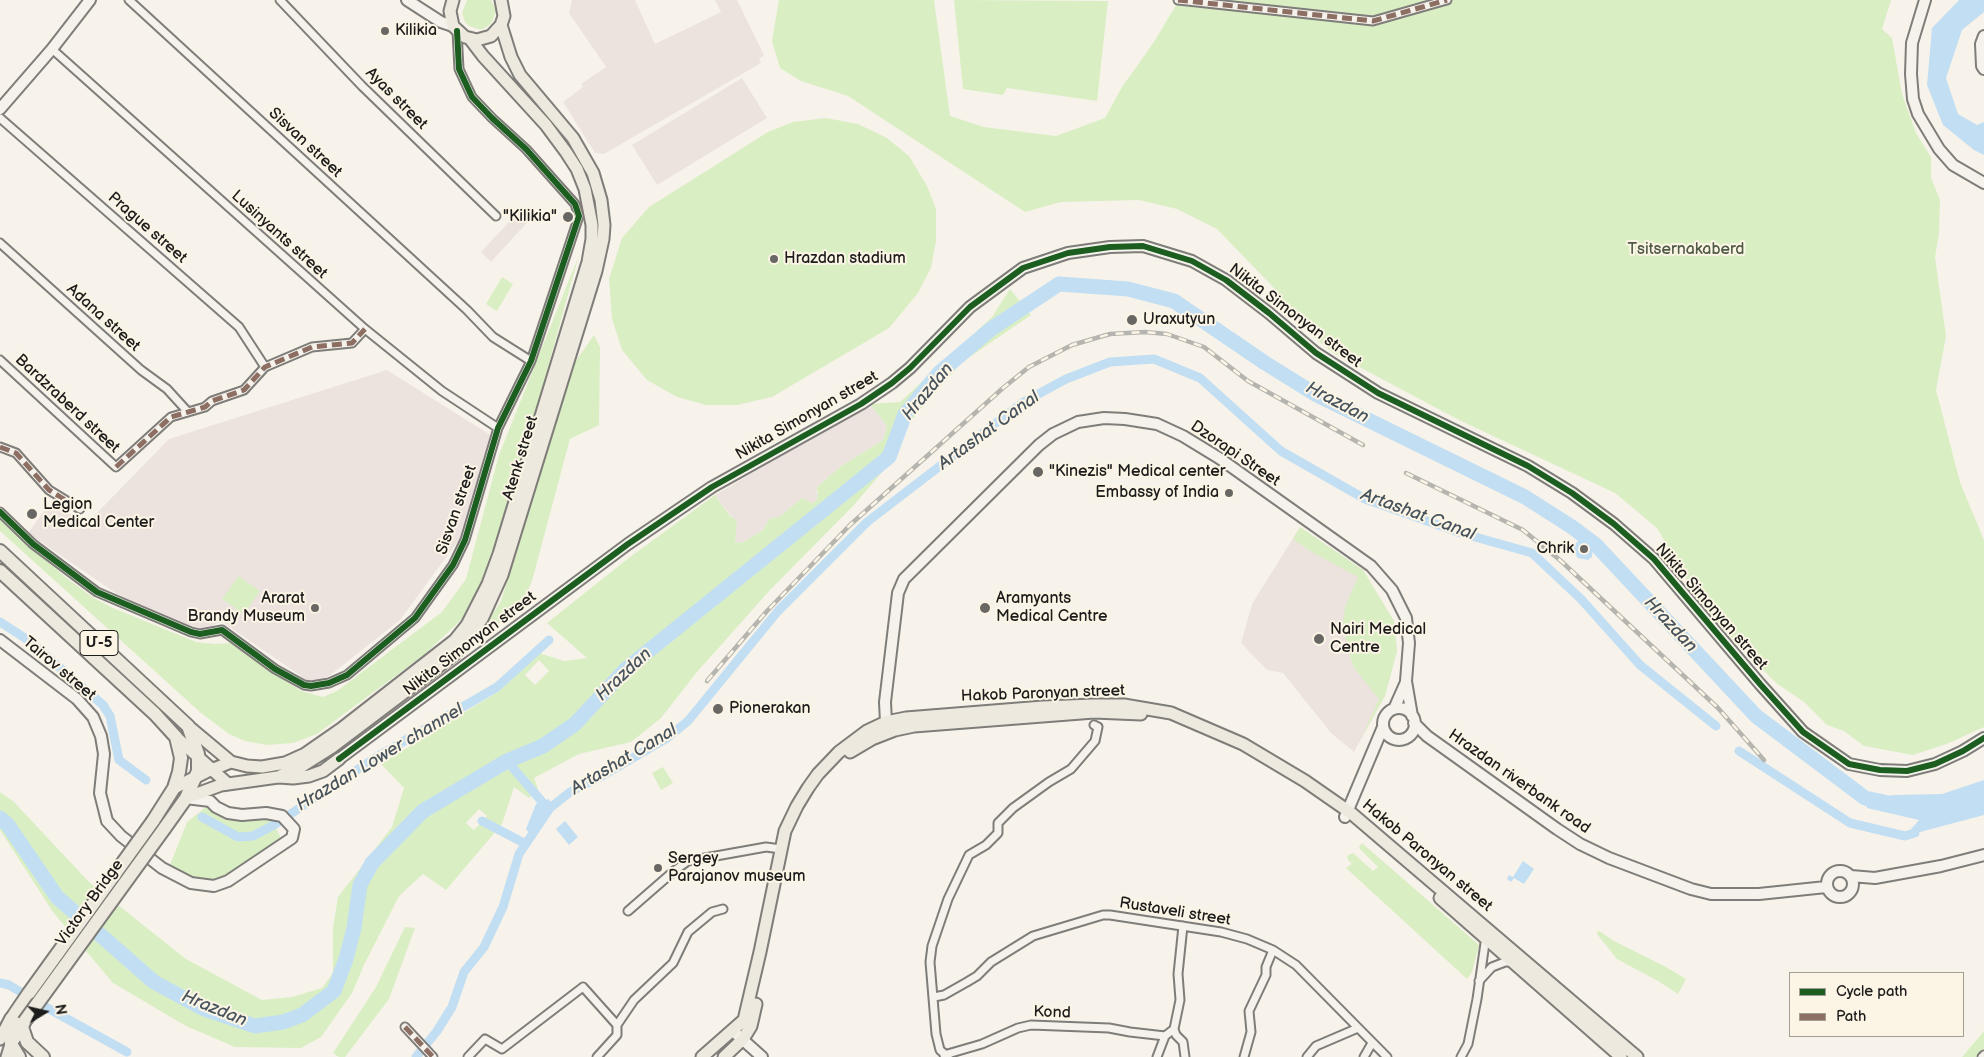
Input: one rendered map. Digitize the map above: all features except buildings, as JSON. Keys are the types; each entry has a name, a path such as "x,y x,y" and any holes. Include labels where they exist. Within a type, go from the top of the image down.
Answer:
{"highway":[{"name":"Մ-5","path":"0,550 188,726"},
{"name":"Մ-5","path":"0,571 155,714 176,737"},
{"path":"188,726 196,743 198,757"},
{"name":"Victory Bridge","path":"20,1021 174,788 181,758 176,737"},
{"name":"Victory Bridge","path":"20,1021 186,798 196,777 198,757"},
{"path":"19,1057 6,1041 10,1031 20,1021 27,1042 43,1057"}],"main road":[{"path":"453,0 450,10 455,28 470,39 477,40 491,36 501,25 504,16 504,2"},
{"name":"Atenk street","path":"186,798 209,788 278,777 312,760 332,747 462,647 482,619 502,575 601,253 604,225 601,200 593,173 573,138 520,75 511,57 501,25"},
{"name":"Atenk street","path":"231,762 262,767 285,763 305,754 341,729 440,653 455,640 467,624 488,584 499,554 588,262 592,239 592,224 585,189 577,169 566,152 546,125 483,56 470,39"},
{"name":"Hakob Paronyan street","path":"702,1057 744,1020 786,832 797,806 818,774 848,744 867,731 886,722 906,718 1043,706 1124,705 1171,713 1243,744 1298,777 1348,815 1637,1057"},
{"name":"Hakob Paronyan street","path":"724,1057 743,1039 751,1026 792,837 804,804 821,780 847,754 872,738 889,732 928,724 1094,712 1144,715 1187,726 1217,737 1348,815 1469,922 1488,933 1514,962 1621,1057"},
{"path":"174,788 212,769 231,762 188,726"},
{"name":"Մ-5","path":"176,737 228,784"},
{"path":"312,760 312,765 317,766 339,759"},
{"path":"278,777 309,776 323,771 339,759"},
{"path":"6,1041 7,1057"}],"street":[{"name":"Sisvan street","path":"0,512 33,544 97,592 191,632 200,634 222,630 275,669 304,685 311,686 329,683 346,675 415,618 453,565 465,540 498,428 531,361 493,337 460,303 129,0"},
{"name":"Ayas street","path":"280,0 362,86 496,216"},
{"path":"407,0 441,22 455,28 458,69 472,98 526,149 579,212 578,221 531,361"},
{"path":"1178,0 1373,21 1446,0"},
{"path":"1925,0 1912,43 1911,74 1913,99 1918,114 1939,149 1953,165 1984,183"},
{"path":"0,109 52,49 87,1"},
{"path":"1984,36 1980,44 1982,66 1984,69"},
{"name":"Lusinyants street","path":"52,49 366,329 442,391 498,428"},
{"name":"Prague street","path":"0,118 239,327 265,367"},
{"name":"Adana street","path":"0,243 141,370 168,390 188,412"},
{"name":"Nikita Simonyan street","path":"339,759 635,540 712,487 861,404 892,383 910,368 970,307 1022,268 1068,253 1143,246 1192,261 1226,280 1316,353 1378,393 1528,466 1572,493 1614,524 1654,559 1803,732 1849,764 1880,770 1907,771 1935,764 1963,751 1984,738"},
{"path":"188,412 205,407 212,401 244,390 265,367 312,347 352,343 366,329"},
{"name":"Bardzraberd street","path":"0,360 116,467 171,417 188,412"},
{"name":"Dzorapi Street","path":"886,722 885,702 898,593 904,580 1039,445 1053,434 1078,422 1104,418 1157,424 1183,436 1219,458 1371,566 1392,590 1402,606 1408,630 1406,681"},
{"path":"0,447 16,454 49,490 80,509"},
{"name":"Tairov street","path":"0,640 77,700 93,717 101,736 104,754 100,793 106,821 121,836 162,868 191,883 209,886 219,884 228,881 292,838 294,829 282,816 266,813 242,815 228,813 216,807 210,801 186,798"},
{"path":"1348,815 1383,727 1385,716 1394,709 1406,681"},
{"path":"1348,815 1379,749 1396,740 1404,739 1410,734 1413,720 1406,681"},
{"path":"1394,709 1404,710 1413,720"},
{"name":"Hrazdan riverbank road","path":"1413,720 1427,736 1557,829 1580,844 1609,858 1691,889 1711,894 1732,895 1826,887"},
{"path":"946,1056 940,1050 936,1034 930,962 932,946 948,899 969,855 986,845 998,833 998,823 1013,808 1071,769 1095,741 1098,727 1094,725"},
{"path":"1383,727 1386,734 1396,740"},
{"name":"Hrazdan riverbank road","path":"1410,734 1427,736"},
{"path":"628,911 674,870 688,861 766,847 781,849"},
{"name":"Hrazdan riverbank road","path":"1875,878 1844,897 1836,897 1830,894 1826,887 1827,880 1833,872 1844,871 1851,876 1875,878 1941,866 1984,855"},
{"path":"1850,892 1853,884 1851,876"},
{"path":"597,1057 617,1035 617,1025 634,1000 674,963 688,932 712,912 723,909"},
{"name":"Rustaveli street","path":"934,997 944,995 977,976 991,962 1033,936 1103,915 1238,936 1273,950 1296,964 1387,1057"},
{"path":"1183,926 1178,974 1180,1000 1174,1029 1176,1035 1183,1042 1185,1057"},
{"path":"1461,1057 1468,1044 1488,933"},
{"path":"1244,1057 1251,1032 1249,1011 1266,975 1266,967 1273,950"},
{"path":"1479,981 1492,967 1505,962 1514,962"},
{"path":"468,1057 485,1039 502,1049 583,987 617,1025"},
{"name":"Kond","path":"946,1056 982,1044 1018,1028 1040,1024 1056,1027 1109,1028 1165,1036"},
{"path":"405,1027 433,1057"},
{"path":"1307,1057 1316,1046 1358,1028"},
{"path":"1157,1057 1165,1036 1174,1029"},
{"path":"733,1031 762,1057"},
{"path":"1364,1057 1372,1043"}],"shaded area":[{"path":"572,0 635,0 655,44 721,12 715,0 737,0 764,55 759,59 761,63 756,66 604,154 595,153 563,102 583,87 581,84 606,67 569,13"},
{"path":"742,78 767,118 657,185 632,145"},
{"path":"522,208 532,217 491,262 481,252"},
{"path":"387,370 492,436 464,533 400,620 329,676 311,683 221,621 212,626 193,630 117,594 28,533 47,507 56,506 82,521 92,518 169,439"},
{"path":"870,404 887,426 883,440 840,467 816,488 817,500 812,503 802,498 779,517 769,519 763,530 742,543 735,542 737,524 715,495"},
{"name":"Nairi Medical Centre","path":"1300,527 1363,570 1394,621 1397,651 1385,696 1354,752 1331,733 1283,673 1267,670 1241,643 1252,604"}],"green space":[{"path":"467,0 491,0 496,11 491,24 483,29 478,29 469,26 465,22 462,13"},
{"name":"Tsitsernakaberd","path":"779,0 934,0 950,116 984,127 1056,136 1105,118 1122,87 1154,42 1179,0 1891,0 1882,29 1892,38 1902,94 1916,133 1931,157 1931,178 1940,200 1939,234 1935,257 1946,336 1936,390 1960,482 1984,540 1984,727 1949,743 1913,755 1864,746 1844,731 1827,725 1804,702 1776,683 1704,609 1657,528 1615,493 1459,420 1333,353 1295,321 1275,289 1217,229 1177,209 1139,200 1061,202 1025,212 848,96 801,81 780,68 772,41"},
{"path":"954,0 1108,1 1097,101 1007,88 1003,95 963,89"},
{"name":"Hrazdan stadium","path":"826,118 858,124 887,138 909,156 927,186 936,209 936,241 931,268 918,293 889,328 772,397 737,405 706,405 677,397 647,380 622,350 612,319 609,279 622,238 649,207 768,132 793,122"},
{"path":"579,255 521,464 483,578 461,620 425,654 317,734 293,743 267,745 245,741 229,734 201,713 0,531 0,519 64,576 92,597 113,608 196,642 230,643 301,691 323,697 337,691 442,612 466,579 499,455"},
{"path":"502,277 513,284 497,311 486,304"},
{"path":"1010,289 1031,315 961,363 909,423 889,464 853,506 771,589 697,672 661,718 631,742 579,754 534,778 538,789 529,798 514,787 502,824 446,890 423,874 399,896 352,993 321,1037 301,1048 235,1047 186,1026 113,983 53,912 0,830 0,792 14,802 89,882 186,959 262,1000 292,997 322,988 333,973 333,928 338,897 392,827 404,788 381,764 499,691 539,653 564,661 587,658 547,623 630,557 715,495 730,516 735,519 737,524 735,542 742,543 763,530 769,519 779,517 802,498 812,503 817,500 818,491 816,488 840,467 883,440 887,426 870,404 900,402 992,317","holes":["539,660 549,671 535,685 525,675","479,809 487,816 474,830 466,823"]},
{"path":"594,335 600,347 599,425 570,439 532,581 522,604 468,650 501,601 575,362"},
{"path":"1300,527 1363,570 1394,621 1397,651 1385,696 1361,739 1379,699 1354,668 1348,650 1343,623 1345,607 1358,577 1310,551 1293,539"},
{"path":"239,576 260,591 244,614 222,599"},
{"path":"663,767 673,783 661,790 652,773"},
{"path":"206,807 230,818 254,820 271,818 281,838 226,878 200,881 170,865 187,822"},
{"path":"1362,843 1479,945 1472,972 1467,979 1346,868 1352,864 1347,856 1353,853 1373,871 1378,867 1360,849 1359,847"},
{"path":"405,927 415,928 389,999 345,1057 339,1057 333,1053 376,987"},
{"path":"1599,931 1614,941 1686,979 1678,994 1617,959 1597,934"},
{"path":"1984,1031 1984,1049 1976,1057 1962,1057"}],"water":[{"path":"1959,0 1984,0 1984,12 1962,30 1946,78 1958,114 1977,125 1984,122 1984,155 1974,150 1943,125 1927,85 1932,28"},
{"name":"Chrik","path":"1581,538 1593,547 1592,557 1588,560 1578,558 1573,551 1574,545"},
{"path":"1984,780 1984,815 1905,836 1919,820 1867,808 1865,798 1942,794"},
{"path":"549,799 551,803 529,833 526,829 536,804"},
{"path":"565,821 578,837 569,845 556,829"},
{"path":"1523,861 1534,869 1524,884 1514,878 1511,882 1507,879 1509,875 1513,877"}],"waterway":[{"name":"Hrazdan","path":"0,818 8,825 57,897 154,982 204,1009 255,1026 283,1022 302,1015 334,991 346,959 354,928 360,885 372,863 423,811 507,761 543,746 575,724 626,669 889,457 905,414 939,373 991,329 1059,284 1128,289 1174,301 1265,363 1315,394 1525,497 1596,545 1756,716 1865,798 1884,802"},
{"name":"Artashat Canal","path":"416,1057 437,1031 452,1007 464,972 484,947 503,907 519,854 550,808 570,792 667,738 688,721 778,611 867,522 1022,403 1066,379 1110,362 1154,359 1200,378 1281,451 1365,499 1461,533 1532,553 1581,599 1640,665 1716,726"},
{"name":"Hrazdan Lower channel","path":"0,622 28,640 103,705 110,716 119,760 146,780"},
{"name":"Hrazdan Lower channel","path":"202,817 238,837 253,836 274,825 375,758 497,687 549,640"},
{"path":"1739,751 1850,823 1905,836 1915,833"},
{"path":"507,761 544,804 540,811"},
{"path":"482,821 526,844"},
{"name":"Artashat Canal","path":"0,983 9,985 127,1052"}],"railway":[{"path":"707,681 767,611 850,525 1003,388 1029,367 1072,345 1110,334 1145,332 1167,334 1204,347 1248,381 1363,445"},
{"path":"1406,473 1523,530 1561,561 1718,708 1764,760"}],"marked path":[{"path":"1178,0 1373,21 1447,0"},
{"path":"116,467 171,417 205,407 212,401 244,390 265,367 312,347 352,343 365,329"},
{"path":"0,447 16,453 49,490 80,509"},
{"path":"405,1027 433,1057"}],"cycle path":[{"path":"0,512 33,544 97,592 191,632 200,634 222,630 275,669 304,685 311,686 329,683 347,675 415,618 453,565 465,540 498,428 531,361 579,216 575,204 526,149 472,97 459,69 457,31"},
{"path":"339,759 628,544 712,487 861,404 892,383 910,368 970,307 1023,268 1068,253 1110,247 1143,246 1192,261 1226,280 1316,353 1378,393 1528,466 1572,493 1614,524 1654,559 1803,732 1849,764 1880,770 1907,771 1935,764 1963,751 1984,738"}],"place":[{"name":"Kilikia","path":"385,31"},
{"name":"\"Kilikia\"","path":"568,217"},
{"name":"Hrazdan stadium","path":"774,259"},
{"name":"Uraxutyun","path":"1132,320"},
{"name":"\"Kinezis\" Medical center","path":"1038,472"},
{"name":"Embassy of India","path":"1229,493"},
{"name":"Legion Medical Center","path":"32,514"},
{"name":"Chrik","path":"1584,549"},
{"name":"Ararat Brandy Museum","path":"315,608"},
{"name":"Aramyants Medical Centre","path":"985,608"},
{"name":"Nairi Medical Centre","path":"1319,639"},
{"name":"Pionerakan","path":"718,709"},
{"name":"Sergey Parajanov museum","path":"658,868"}]}
